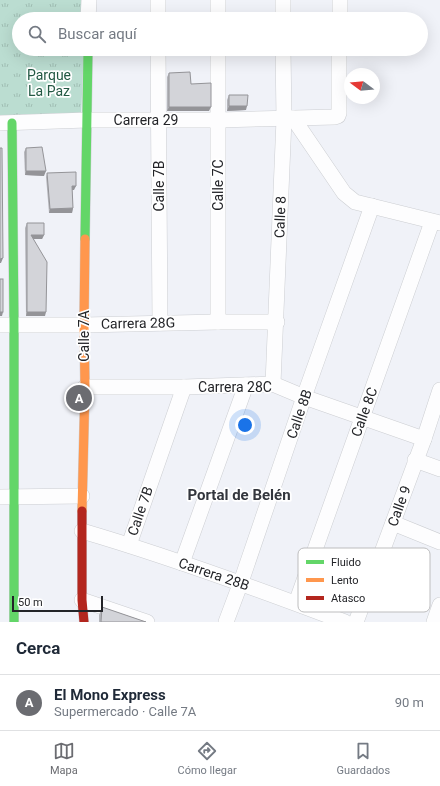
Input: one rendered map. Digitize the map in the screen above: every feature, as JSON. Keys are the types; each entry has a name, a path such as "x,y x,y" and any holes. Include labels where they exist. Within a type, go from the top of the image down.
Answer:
{"street":[{"path":"88,12 89,0"},
{"path":"158,0 158,12"},
{"path":"218,0 218,12"},
{"path":"283,0 283,12"},
{"path":"340,0 340,12"},
{"name":"Calle 7A","path":"84,622 82,600 82,496 85,387 84,325 88,56"},
{"name":"Calle 7B","path":"158,56 160,323"},
{"name":"Calle 7C","path":"218,56 218,322"},
{"name":"Calle 8","path":"274,384 288,119 284,56"},
{"name":"Carrera 29","path":"6,123 87,120 288,119 338,116 340,56"},
{"path":"288,119 344,193 355,202 436,222"},
{"path":"6,123 7,498 14,622"},
{"name":"Calle 8B","path":"226,622 372,206"},
{"name":"Calle 8C","path":"316,548 362,417 436,222"},
{"name":"Carrera 28G","path":"7,325 277,322"},
{"name":"Carrera 28C","path":"85,387 184,387 274,384 304,397 424,439"},
{"path":"182,563 246,385"},
{"name":"Calle 7B","path":"129,544 184,387"},
{"name":"Calle 9","path":"383,548 424,439 440,390"},
{"path":"416,460 440,469"},
{"path":"7,498 82,496"},
{"path":"392,523 440,542"},
{"name":"Carrera 28B","path":"82,531 129,544 241,582 296,603"},
{"name":"Calle 8C","path":"296,603 298,597"},
{"path":"82,600 147,622"},
{"path":"434,622 440,605"},
{"name":"Carrera 28B","path":"319,612 345,622"},
{"name":"Calle 9","path":"356,622 360,612"}],"green space":[{"name":"Parque La Paz","path":"0,0 86,0 85,12 12,12 12,56 84,56 81,117 0,115"}],"building":[{"path":"190,72 191,84 211,83 211,107 169,107 169,73"},
{"path":"229,95 248,95 247,106 229,106"},
{"path":"42,147 46,171 26,171 26,148"},
{"path":"0,148 2,148 3,258 0,259"},
{"path":"76,172 76,186 72,186 73,208 50,209 47,173"},
{"path":"27,223 44,223 44,235 31,235 47,262 46,312 27,312"},
{"path":"0,279 3,279 3,312 0,312"},
{"path":"102,607 146,622 101,622"}],"traffic: fast":[{"path":"85,239 88,56"},
{"path":"12,123 14,622"}],"traffic: slow":[{"path":"82,511 85,387 85,239"}],"traffic: jam":[{"path":"82,511 82,600 84,622"}],"place":[{"name":"El Mono Express","path":"79,398"}],"district":[{"name":"Portal de Belén","path":"239,495"}]}
